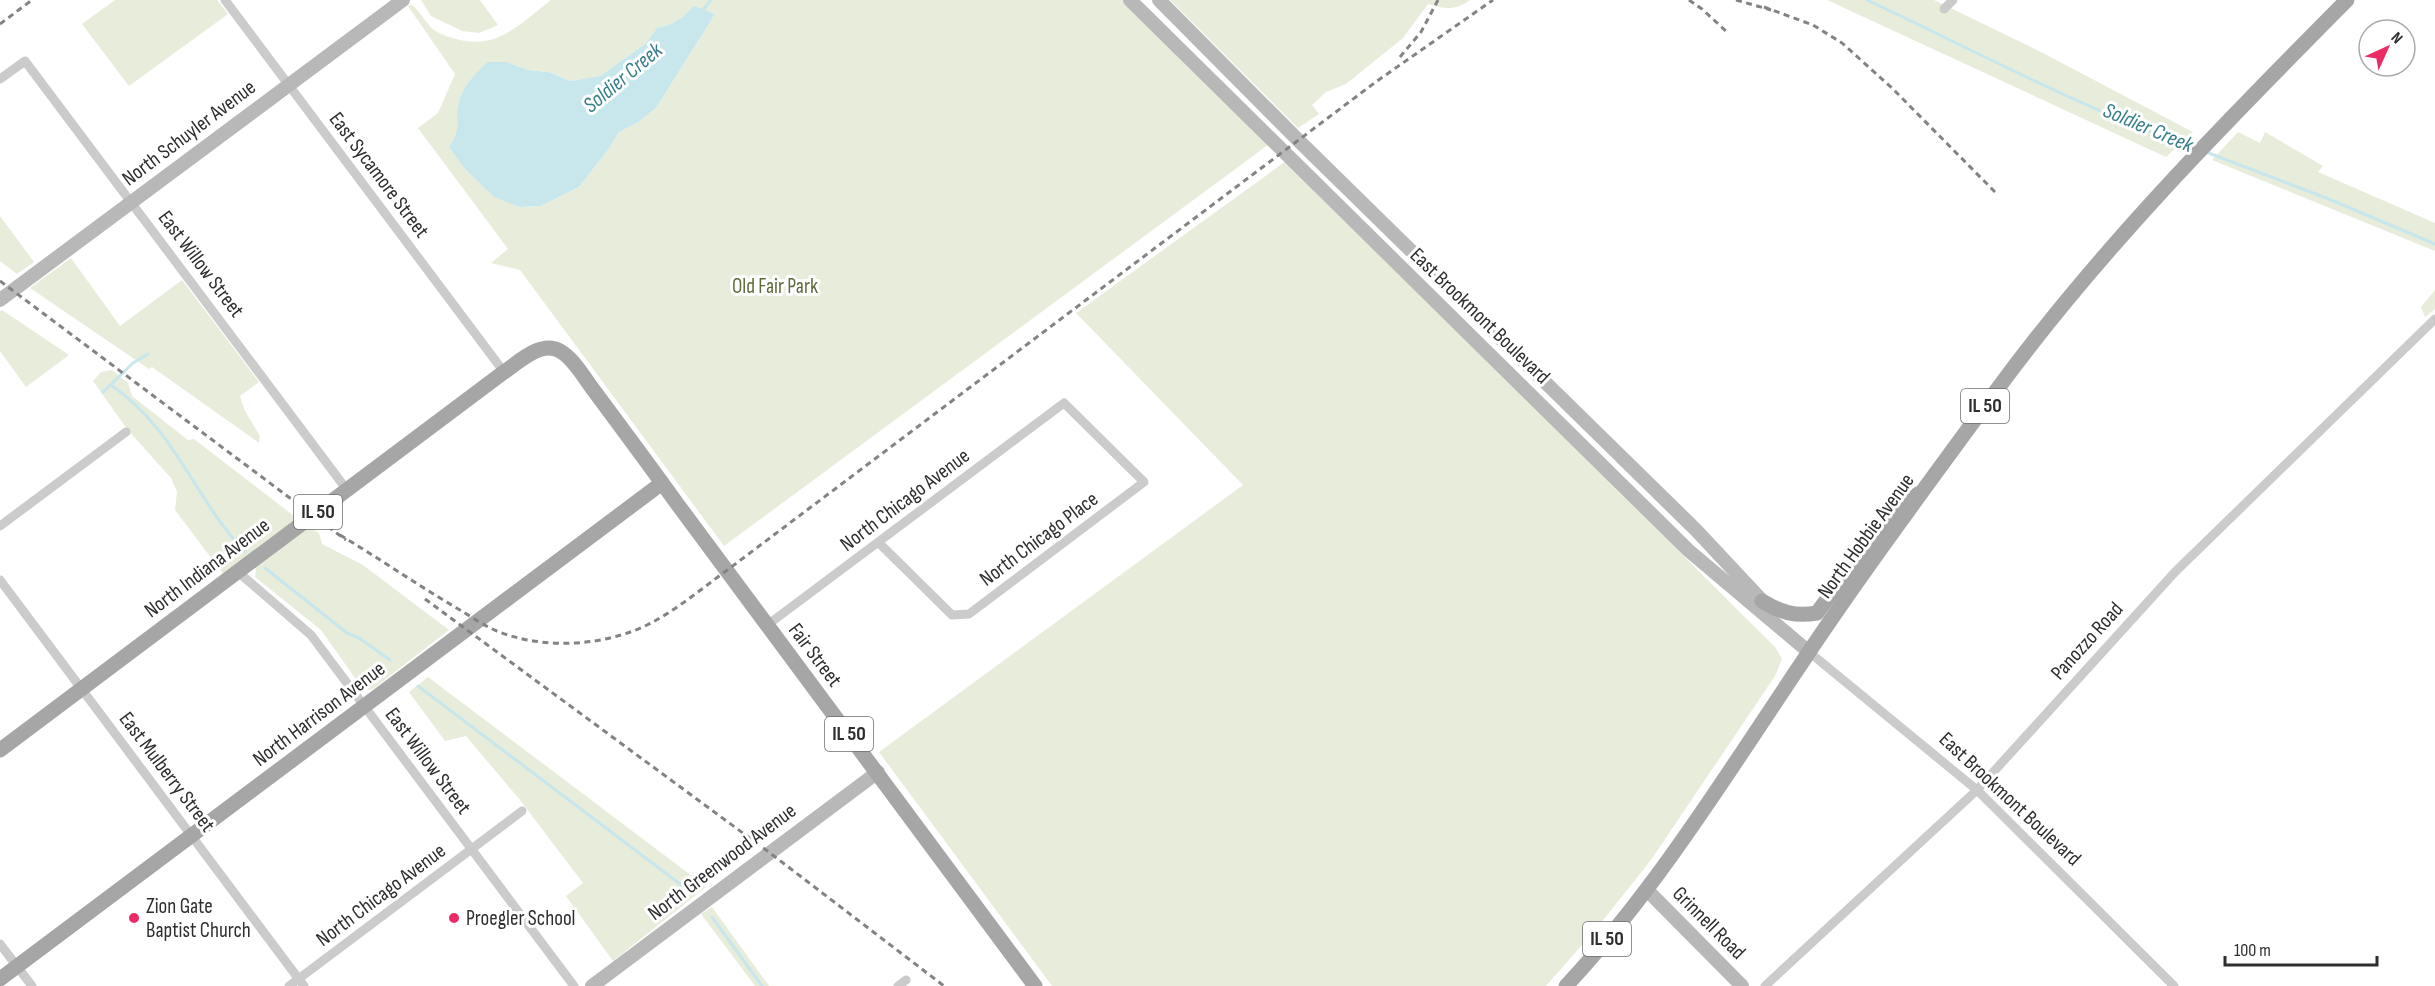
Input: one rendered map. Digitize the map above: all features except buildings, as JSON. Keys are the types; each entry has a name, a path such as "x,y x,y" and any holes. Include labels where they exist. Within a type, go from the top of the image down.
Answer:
{"main road":[{"name":"North Schuyler Avenue","path":"0,300 403,0"},
{"name":"East Brookmont Boulevard","path":"1130,0 1688,550 1809,652"},
{"name":"East Brookmont Boulevard","path":"1158,0 1696,530 1809,652"},
{"name":"North Hobbie Avenue","path":"1566,986 1647,890 1809,652 1998,388 2115,241 2222,127 2347,0"},
{"name":"North Indiana Avenue","path":"0,750 504,372 536,351 549,347 560,351"},
{"name":"Fair Street","path":"560,351 569,359 662,483 1035,986"},
{"name":"North Harrison Avenue","path":"0,979 662,483"},
{"path":"1762,601 1784,613 1807,615 1817,613 1887,517 1928,487"},
{"name":"North Greenwood Avenue","path":"592,986 878,772"},
{"name":"Grinnell Road","path":"1647,890 1735,983"}],"street":[{"name":"East Sycamore Street","path":"225,0 504,372"},
{"path":"1944,9 1953,0"},
{"name":"East Willow Street","path":"0,80 25,61 347,490"},
{"name":"Panozzo Road","path":"1765,986 1977,790 2175,572 2435,319"},
{"name":"North Chicago Avenue","path":"766,626 1064,403 1144,482"},
{"path":"0,526 126,432"},
{"name":"North Chicago Place","path":"879,543 952,615 969,614 1144,482"},
{"name":"East Willow Street","path":"238,572 311,635 574,986"},
{"name":"East Mulberry Street","path":"0,580 302,982"},
{"name":"East Brookmont Boulevard","path":"1809,652 1977,790 2174,986"},
{"name":"North Chicago Avenue","path":"289,986 302,982 522,811"},
{"path":"0,944 32,986"},
{"path":"898,986 906,980"}],"green space":[{"path":"115,0 217,0 228,14 129,86 82,24"},
{"path":"421,0 480,0 498,25 479,33 462,31 431,16"},
{"name":"Old Fair Park","path":"551,0 1123,0 1268,145 724,546 520,270 491,263 508,249 418,128 438,113 455,74 408,6 412,5 428,25 437,32 474,42 487,41 509,32","holes":["694,7 715,14 656,108 637,123 619,132 579,187 541,206 520,207 494,196 464,168 449,147 457,135 459,100 507,62 528,70 549,72 570,81 600,76 645,44 657,28 671,24"]},
{"path":"1170,0 1470,0 1460,6 1450,8 1428,4 1403,38 1346,84 1326,92 1312,105 1319,114 1298,128"},
{"path":"1827,0 1934,0 2041,52 2193,132 2166,157"},
{"path":"2238,132 2260,143 2265,132 2323,166 2318,172 2435,223 2435,251 2212,160"},
{"path":"1286,161 1775,647 1782,659 1775,676 1651,860 1596,929 1546,986 1052,986 879,752 1243,485 1076,313"},
{"path":"0,216 34,262 17,274 0,261"},
{"path":"71,258 120,326 182,280 259,382 240,396 244,409 260,436 259,443 152,367 149,369 30,288"},
{"path":"2435,290 2435,309 2425,317 2421,307"},
{"path":"2,310 69,355 26,387 0,351 0,311"},
{"path":"112,370 128,383 132,396 188,440 194,439 298,519 224,575 175,510 177,492 171,478 127,429 93,381 101,372"},
{"path":"309,527 319,533 322,544 363,565 449,630 373,689 368,690 360,685 321,630 255,577 256,568"},
{"path":"428,677 706,887 613,961 566,896 583,883 520,800 466,736 445,741 409,692"},
{"path":"712,907 769,986 755,986 701,914"}],"water":[{"path":"694,6 715,14 656,108 637,123 619,132 579,187 541,206 520,207 494,197 464,168 449,147 456,134 461,95 487,62 507,62 528,70 549,72 570,81 600,76 645,44 657,28 671,24"}],"waterway":[{"name":"Soldier Creek","path":"701,12 711,0"},
{"name":"Soldier Creek","path":"1867,0 2071,98 2197,149"},
{"name":"Soldier Creek","path":"2206,152 2329,199 2435,244"},
{"name":"Soldier Creek","path":"103,392 133,363 148,354"},
{"path":"111,385 133,403 169,443 227,531 245,552"},
{"path":"265,568 347,633 359,638 390,660"},
{"path":"418,686 688,890"},
{"path":"712,917 762,986"}],"railway":[{"path":"0,24 32,0"},
{"path":"1400,57 1421,32 1438,0"},
{"path":"340,535 477,621 508,635 543,642 579,643 614,637 647,625 697,593 1377,81 1493,0"},
{"path":"1689,0 1727,32"},
{"path":"1736,0 1771,10"},
{"path":"1764,7 1813,25 1842,43 1892,88 1995,192"},
{"path":"0,281 346,540"},
{"path":"425,599 770,853 944,986"}],"place":[{"name":"Zion Gate Baptist Church","path":"134,918"},
{"name":"Proegler School","path":"454,918"}]}
